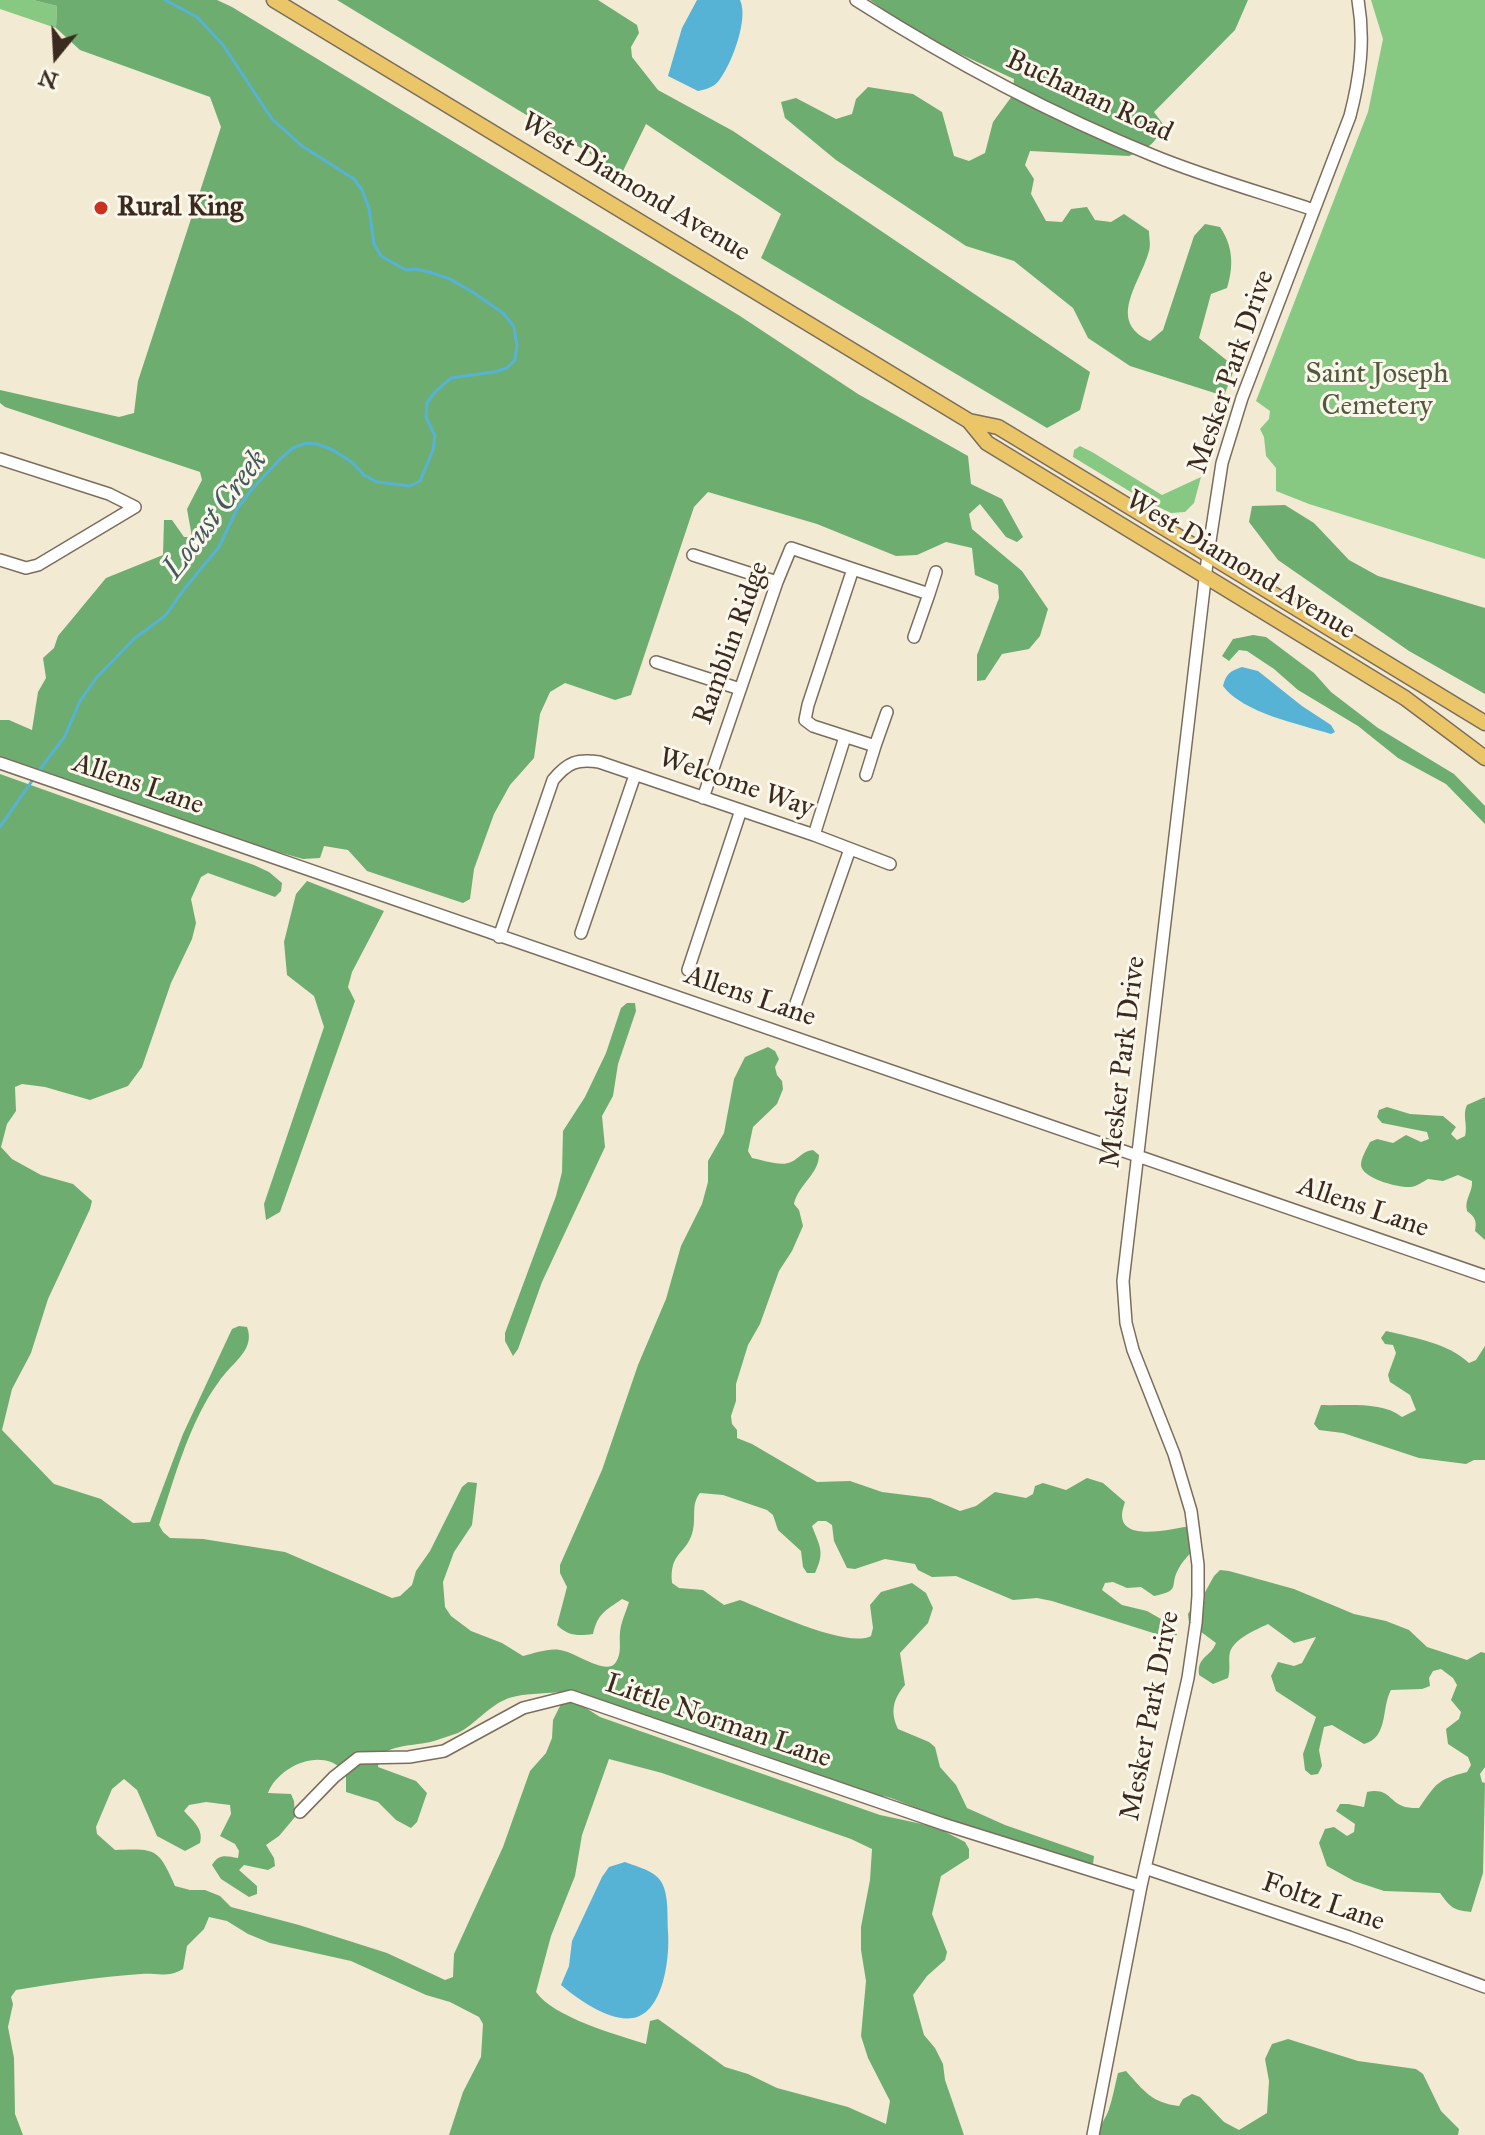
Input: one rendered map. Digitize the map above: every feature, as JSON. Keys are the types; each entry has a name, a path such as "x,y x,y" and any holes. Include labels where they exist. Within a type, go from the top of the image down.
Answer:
{"main road":[{"name":"West Diamond Avenue","path":"274,0 969,421 987,443 1405,698 1485,758"},
{"name":"West Diamond Avenue","path":"969,421 998,427 1485,723"}],"street":[{"name":"Buchanan Road","path":"856,0 970,69 1114,139 1156,157 1314,210"},
{"name":"Mesker Park Drive","path":"1093,2135 1141,1886 1188,1678 1198,1596 1195,1535 1183,1478 1145,1383 1126,1323 1123,1281 1208,554 1222,463 1244,393 1350,116 1362,53 1358,0"},
{"path":"0,459 109,494 135,507 38,565 26,568 0,560"},
{"name":"Ramblin Ridge","path":"703,798 791,548 853,569"},
{"path":"693,555 777,582"},
{"path":"875,746 813,726 805,720 853,569 929,594"},
{"path":"914,637 936,572"},
{"path":"656,662 740,689"},
{"path":"866,775 887,712"},
{"path":"814,835 845,737"},
{"name":"Welcome Way","path":"499,937 553,780 576,761 599,762 890,864"},
{"name":"Allens Lane","path":"0,763 1485,1276"},
{"path":"581,933 635,775"},
{"path":"688,970 741,810"},
{"path":"795,1006 850,849"},
{"name":"Little Norman Lane","path":"300,1812 334,1777 358,1758 409,1757 444,1751 523,1708 571,1696 943,1824 1141,1886"},
{"name":"Foltz Lane","path":"1145,1868 1485,1987"}],"green space":[{"path":"0,0 33,0 57,6 56,28 0,9"},
{"path":"33,0 217,0 232,7 740,316 858,394 968,456 971,484 1002,499 1023,537 1017,542 1006,537 980,504 969,514 972,529 1022,571 1048,609 1040,636 1029,649 1002,654 985,680 977,681 977,655 999,598 998,585 975,575 972,548 946,542 917,555 896,556 817,524 708,492 694,507 631,695 615,700 565,683 550,692 540,714 534,758 510,785 494,814 474,869 470,899 463,903 367,871 348,850 324,846 320,858 303,859 199,830 0,757 0,720 9,720 32,730 38,692 46,678 43,658 54,648 58,636 106,578 163,555 164,520 172,520 184,537 192,537 187,509 202,480 200,472 5,407 0,403 0,390 119,417 134,413 138,381 221,127 210,97 80,50 56,28 57,6"},
{"path":"337,0 598,0 637,25 639,33 631,47 632,57 658,90 733,131 1090,372 1080,410 1047,428 761,258 781,214 646,124 622,173"},
{"path":"870,0 1248,0 1235,30 1154,112 1163,124 1158,136 1147,148 1129,156 1030,151 1025,165 1034,179 1031,194 1046,221 1062,222 1071,209 1087,207 1095,220 1111,222 1124,214 1149,231 1149,251 1128,312 1130,323 1137,333 1150,341 1163,330 1194,236 1205,224 1220,227 1230,249 1229,280 1227,288 1211,294 1199,338 1235,367 1224,396 1130,366 1088,338 1073,308 1014,261 966,246 836,160 785,118 781,102 796,98 836,119 852,114 856,99 868,87 913,94 942,112 954,156 969,161 985,153 993,122 1012,96 1014,79 921,36"},
{"name":"Saint Joseph Cemetery","path":"1371,0 1485,0 1485,559 1276,491 1276,468 1266,456 1260,429 1269,419 1270,411 1256,401 1368,112 1383,39"},
{"path":"1080,446 1162,495 1201,477 1194,503 1185,512 1171,513 1144,500 1073,457 1074,450"},
{"path":"1285,505 1314,523 1349,560 1378,576 1485,608 1485,694 1409,651 1278,560 1249,522 1252,506"},
{"path":"1253,635 1266,637 1378,728 1454,774 1485,806 1485,824 1446,784 1398,758 1358,726 1298,690 1247,651 1239,650 1229,661 1222,656 1233,639"},
{"path":"0,774 254,865 282,883 281,891 275,897 208,873 201,877 191,899 196,923 192,939 171,983 142,1067 128,1086 90,1100 45,1087 22,1084 15,1087 16,1111 7,1124 1,1147 12,1159 41,1175 73,1184 92,1201 48,1299 31,1353 12,1389 2,1430 54,1484 101,1499 133,1523 150,1522 183,1434 232,1329 247,1327 248,1341 243,1353 213,1390 188,1438 159,1525 163,1532 170,1538 203,1539 285,1552 392,1598 400,1596 412,1585 416,1571 430,1551 462,1487 468,1482 477,1483 472,1525 454,1552 443,1582 445,1607 451,1616 471,1631 502,1643 523,1656 560,1650 599,1665 612,1666 619,1655 621,1628 629,1602 622,1599 607,1610 597,1621 593,1634 578,1635 565,1631 557,1625 567,1587 560,1573 560,1565 602,1470 638,1365 666,1299 681,1246 702,1204 708,1182 708,1161 724,1133 734,1079 745,1057 768,1047 775,1051 779,1059 775,1067 783,1089 777,1104 753,1127 748,1151 752,1158 782,1164 813,1150 819,1155 816,1168 794,1204 803,1226 779,1271 760,1324 748,1345 736,1384 736,1401 731,1416 737,1438 817,1482 850,1481 882,1492 930,1498 960,1511 976,1506 995,1492 1026,1498 1033,1494 1035,1486 1043,1483 1066,1490 1087,1478 1103,1483 1125,1502 1122,1515 1124,1524 1131,1529 1150,1532 1191,1526 1192,1551 1180,1566 1169,1592 1154,1596 1141,1587 1127,1588 1113,1582 1105,1583 1102,1590 1122,1605 1147,1611 1175,1627 1177,1635 1169,1638 1052,1601 1037,1598 1013,1600 956,1576 932,1577 918,1570 915,1564 885,1559 855,1569 847,1568 834,1541 832,1525 826,1521 818,1521 812,1526 821,1554 815,1573 807,1573 801,1551 778,1530 773,1515 767,1510 723,1495 700,1493 691,1538 673,1565 672,1583 679,1588 703,1590 724,1605 740,1600 807,1627 860,1639 871,1636 870,1605 881,1592 912,1583 926,1593 933,1608 928,1623 900,1653 905,1685 894,1706 898,1729 935,1747 940,1767 956,1785 967,1808 1005,1825 1094,1856 1093,1864 990,1835 891,1798 868,1799 761,1754 630,1712 585,1701 586,1708 600,1717 880,1815 936,1827 965,1842 969,1858 941,1876 932,1914 947,1952 945,1960 927,1976 913,1995 924,2035 943,2064 945,2080 964,2135 449,2135 463,2092 481,2057 483,2024 479,2017 351,1961 270,1943 227,1921 209,1917 204,1929 187,1946 183,1969 178,1972 16,1990 11,1997 13,2004 8,2027 14,2058 15,2114 23,2135 0,2135","holes":["559,1692 560,1706 553,1720 552,1738 546,1753 530,1771 503,1847 454,1954 453,1977 445,1980 387,1953 231,1907 220,1896 205,1890 175,1886 164,1864 154,1853 115,1850 97,1834 96,1827 112,1789 124,1779 137,1790 157,1836 185,1851 200,1843 201,1838 197,1826 184,1811 189,1805 206,1802 230,1805 231,1814 220,1836 235,1844 239,1851 238,1858 220,1857 212,1865 221,1879 249,1897 257,1894 257,1886 239,1870 244,1865 268,1870 275,1866 266,1845 279,1836 295,1817 291,1794 268,1793 285,1771 313,1760 333,1763 346,1774 346,1792 378,1802 396,1820 411,1828 417,1822 427,1793 416,1781 378,1767 385,1753 458,1733 509,1698","609,1759 662,1773 872,1849 861,1927 866,1981 861,2036 868,2058 890,2101 886,2124 848,2107 777,2088 725,2067 658,2019 650,2021 646,2044 571,2017 544,2001 536,1992 551,1936 575,1876 582,1835"]},
{"path":"307,881 384,911 352,972 348,987 355,1001 280,1212 266,1220 264,1204 324,1027 314,996 287,975 284,942 296,894"},
{"path":"627,1003 635,1003 636,1011 618,1064 613,1096 602,1116 605,1147 542,1282 513,1356 505,1341 505,1333 556,1196 562,1172 563,1131 585,1097 606,1053 621,1008"},
{"path":"1485,1097 1485,1240 1475,1231 1475,1220 1467,1211 1472,1181 1458,1175 1443,1181 1428,1179 1411,1187 1399,1186 1374,1178 1361,1165 1370,1142 1377,1139 1393,1143 1406,1135 1421,1142 1429,1139 1427,1132 1382,1123 1377,1117 1379,1110 1387,1107 1410,1114 1443,1116 1456,1127 1451,1134 1457,1140 1465,1136 1467,1105"},
{"path":"1386,1331 1441,1346 1469,1363 1476,1360 1485,1346 1485,1460 1466,1464 1419,1458 1343,1433 1319,1430 1314,1424 1321,1405 1374,1406 1402,1417 1416,1410 1410,1395 1390,1382 1388,1375 1396,1353 1393,1345 1385,1344 1381,1338"},
{"path":"1220,1570 1294,1589 1354,1614 1386,1621 1409,1630 1427,1647 1467,1660 1485,1653 1485,1767 1480,1774 1485,1783 1483,1873 1471,1912 1453,1907 1440,1893 1384,1891 1354,1881 1327,1866 1319,1843 1325,1829 1334,1827 1347,1836 1354,1832 1355,1824 1336,1811 1340,1804 1364,1807 1367,1792 1374,1791 1384,1793 1405,1807 1419,1808 1438,1784 1467,1772 1471,1765 1468,1757 1448,1744 1446,1729 1459,1719 1461,1712 1451,1700 1457,1685 1453,1678 1441,1669 1433,1671 1429,1678 1430,1686 1391,1690 1381,1729 1364,1744 1332,1725 1324,1727 1319,1750 1322,1766 1318,1774 1311,1775 1305,1770 1303,1754 1316,1717 1276,1691 1271,1676 1278,1662 1294,1666 1302,1663 1316,1637 1294,1643 1268,1624 1246,1635 1233,1647 1229,1655 1228,1678 1213,1684 1199,1675 1202,1660 1216,1643 1189,1623 1188,1614 1199,1603"},
{"path":"1288,2039 1358,2061 1416,2069 1423,2074 1441,2111 1459,2129 1458,2135 1099,2135 1118,2073 1126,2071 1155,2099 1179,2106 1183,2099 1192,2094 1200,2097 1224,2122 1239,2130 1267,2113 1269,2081 1265,2059 1272,2044"}],"water":[{"path":"697,0 740,0 742,8 741,29 725,72 713,86 698,91 668,76 682,28"},
{"path":"1242,667 1258,671 1331,725 1335,732 1331,734 1272,716 1232,695 1223,686 1224,682 1229,674"},
{"path":"625,1862 659,1879 667,1900 668,1942 663,1982 652,2006 633,2018 614,2016 594,2008 561,1985 569,1966 572,1941 602,1877 609,1867"}],"waterway":[{"name":"Locust Creek","path":"38,772 65,736 80,701 97,677 135,638 165,616 219,547 237,509 280,459 293,448 306,443 317,444 333,450 377,482 410,486 420,481 433,450 435,436 426,417 427,403 435,392 451,378 494,372 507,368 515,360 517,346 514,327 503,313 450,279 415,269 406,270 381,256 374,244 369,208 354,179 302,146 272,119 223,45 197,17 165,0"},
{"name":"Locust Creek","path":"0,827 34,778"}],"place":[{"name":"Rural King","path":"101,208"}]}
